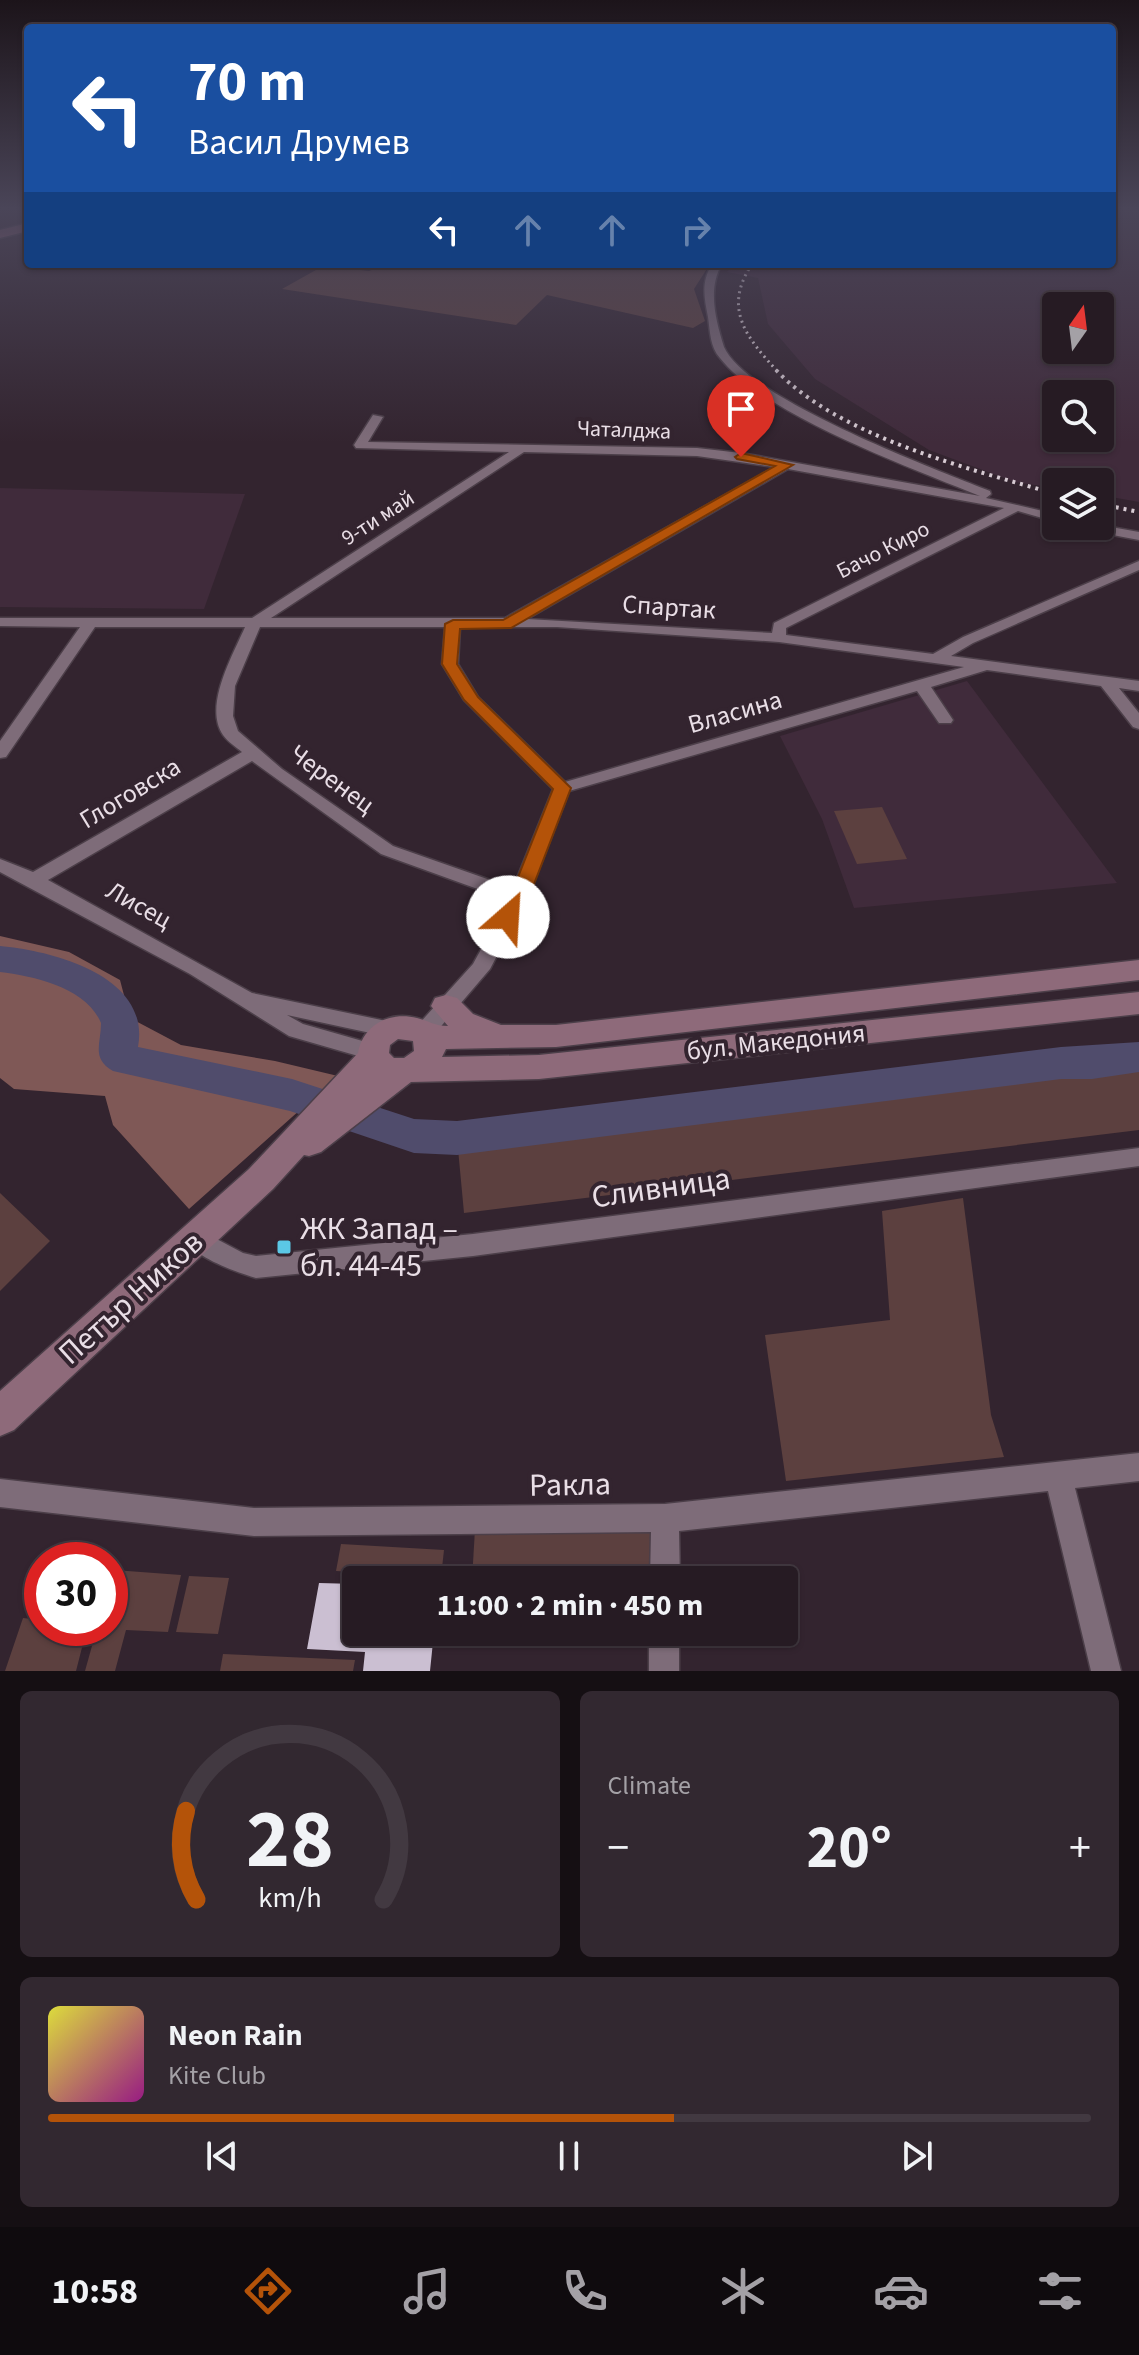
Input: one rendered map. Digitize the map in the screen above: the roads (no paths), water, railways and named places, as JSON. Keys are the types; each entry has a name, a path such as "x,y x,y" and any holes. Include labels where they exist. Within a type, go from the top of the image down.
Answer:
{"street":[{"path":"708,287 721,355 736,370 776,397 834,427 1017,507"},
{"name":"Чаталджа","path":"377,417 360,445 697,452 787,465 1042,514"},
{"name":"9-ти май","path":"254,623 524,447"},
{"path":"506,625 787,465"},
{"path":"919,490 948,479"},
{"name":"Бачо Киро","path":"779,638 779,626 1017,507"},
{"path":"1114,531 1139,536"},
{"path":"945,720 921,684 938,657 968,640 1139,565"},
{"name":"Спартак","path":"0,622 557,623 779,638 1139,686"},
{"path":"0,753 91,622"},
{"name":"Черенец","path":"254,623 227,686 225,716 230,733 387,850 519,897"},
{"path":"354,1096 398,1039 449,1004 480,969 519,897 562,788 472,700 450,664 453,624"},
{"name":"Власина","path":"562,788 990,665"},
{"path":"1106,682 1139,724"},
{"name":"Глоговска","path":"34,880 253,753"},
{"name":"Лисец","path":"0,865 34,880 248,999 296,1030 398,1039"},
{"name":"бул. Македония","path":"398,1039 571,1034 1139,970"},
{"name":"бул. Македония","path":"408,1070 539,1067 1139,1003"},
{"path":"449,1004 462,1022 501,1037"},
{"path":"354,1096 427,1058 431,1045 398,1039"},
{"path":"398,1039 385,1068 408,1070"},
{"name":"Петър Ников","path":"0,1417 354,1096"},
{"name":"Сливница","path":"196,1238 237,1262 256,1267 473,1245 1139,1157"},
{"name":"Ракла","path":"0,1493 254,1522 665,1518 1139,1467"},
{"path":"1058,1476 1106,1671"},
{"path":"665,1518 665,1566"},
{"path":"664,1646 664,1671"}],"waterway":[{"path":"0,959 51,969 104,997 115,1009 121,1023 117,1054 127,1060 292,1095 414,1136 457,1138 1061,1063 1139,1057"}],"railway":[{"path":"741,287 739,309 742,322 748,335 777,371"},
{"path":"777,371 803,394 870,432 907,448 1042,490"},
{"path":"1114,507 1139,512"}],"place":[{"name":"ЖК Запад – бл. 44-45","path":"284,1247"}]}
